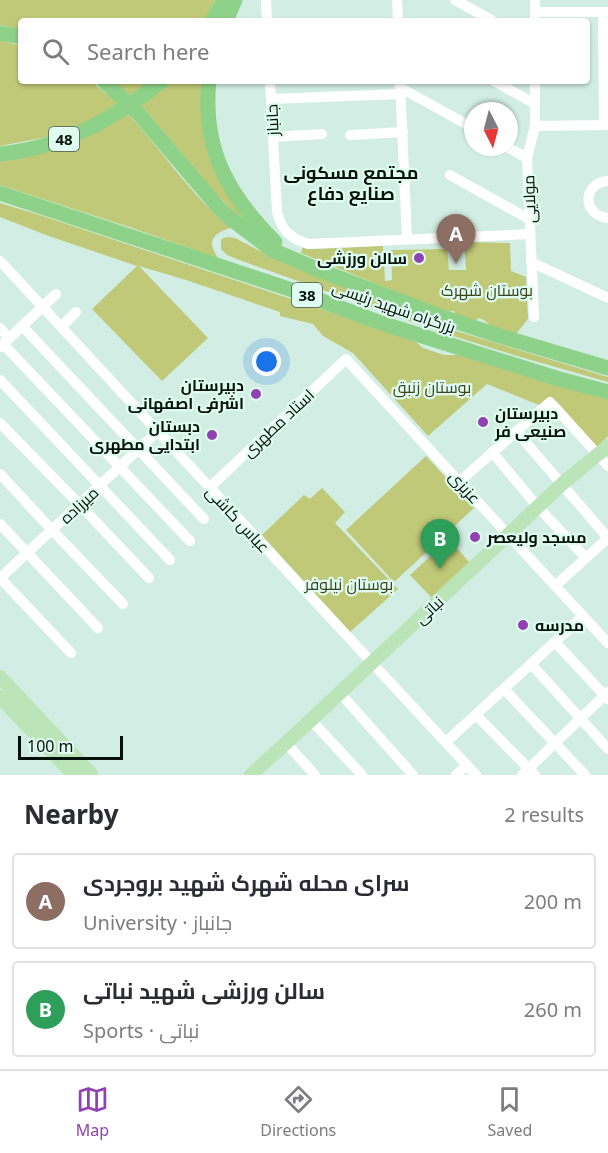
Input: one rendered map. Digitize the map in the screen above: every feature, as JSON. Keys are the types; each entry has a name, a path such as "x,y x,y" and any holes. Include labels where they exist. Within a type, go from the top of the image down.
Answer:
{"highway":[{"path":"214,18 224,0"},
{"path":"227,18 235,0"},
{"path":"0,33 18,37"},
{"name":"بزرگراه شهید رئیسی","path":"107,84 138,113 218,207 272,249 292,259 442,317 608,368"},
{"name":"48","path":"0,154 18,152 59,141 92,128 123,110 158,84"},
{"path":"209,84 207,111 209,129 226,179 244,208 292,259"},
{"name":"بزرگراه شهید رئیسی","path":"2,195 298,292 384,324 608,392"}],"main road":[{"name":"نباتی","path":"256,773 562,484 605,456"},
{"path":"0,677 92,775"},
{"path":"0,697 74,775"}],"street":[{"path":"266,0 267,18"},
{"path":"397,0 398,18"},
{"path":"455,0 488,18"},
{"path":"535,0 535,17 606,12 606,125 535,126"},
{"name":"جانباز","path":"270,84 277,212 280,225 296,240 309,244 530,234"},
{"path":"499,84 535,104"},
{"name":"مولايی","path":"534,317 527,158 535,126 535,84"},
{"path":"271,99 401,88 464,123"},
{"path":"401,88 407,239"},
{"path":"350,135 403,132"},
{"path":"273,137 322,134"},
{"path":"518,153 527,158"},
{"path":"450,175 530,219"},
{"path":"608,181 597,184 588,199 596,214 608,218"},
{"name":"عباس کاشی","path":"0,261 476,775"},
{"path":"531,262 608,298"},
{"path":"4,343 56,294"},
{"path":"61,327 76,312"},
{"path":"22,326 204,519"},
{"path":"0,328 4,343 190,541"},
{"name":"عزیزی","path":"346,359 608,643"},
{"name":"استاد مطهری","path":"209,488 346,359"},
{"path":"0,380 170,560"},
{"path":"460,481 550,402 605,456"},
{"path":"0,423 149,578"},
{"path":"516,431 608,538 555,586"},
{"name":"میرزاده","path":"0,578 157,432"},
{"path":"492,452 538,507 586,558"},
{"path":"0,474 123,604"},
{"path":"0,524 98,628"},
{"path":"0,578 71,653"},
{"path":"446,742 583,616"},
{"path":"476,715 528,773 555,743 607,696 555,642"},
{"path":"531,664 608,749"},
{"path":"504,689 585,775"},
{"path":"340,693 413,775"},
{"path":"311,720 362,775"},
{"path":"286,743 315,775"},
{"path":"456,775 467,765"}],"green space":[{"path":"0,0 215,0 206,18 18,18 18,29 0,25"},
{"path":"0,40 18,45 18,84 95,84 120,105 67,131 0,146"},
{"path":"117,84 148,84 132,97"},
{"path":"169,84 205,84 207,134 259,231 237,215 218,196 141,105"},
{"path":"128,114 190,188 231,228 220,232 213,238 212,247 218,258 0,185 0,161"},
{"name":"بوستان زنبق","path":"0,203 414,340 423,348 444,355 458,355 608,399 608,436 597,447 551,397 539,405 487,384 428,436 353,353 323,336 313,324 280,316 280,312 139,266 208,338 162,381 92,309 137,266 0,217"},
{"path":"229,237 279,261 440,326 608,377 608,382 440,332 234,258 221,249 221,240"},
{"name":"بوستان شهرک","path":"464,242 510,243 511,271 526,277 528,319 516,334 492,327 478,318 476,321 456,315 454,311 445,312 301,253 303,246 315,249 383,246 385,281 392,280 391,250 447,249 449,270 466,270"},
{"path":"426,456 474,508 394,582 346,530"},
{"name":"بوستان نیلوفر","path":"322,488 345,512 335,523 398,589 350,632 262,535 304,495 310,499"},
{"path":"449,539 470,563 432,598 410,575"}],"place":[{"name":"سالن ورزشی","path":"419,258"},
{"name":"سرای محله شهرک شهید بروجردی","path":"456,264"},
{"name":"دبیرستان اشرفی اصفهانی","path":"256,394"},
{"name":"دبیرستان صنیعی فر","path":"483,422"},
{"name":"دبستان ابتدایی مطهری","path":"212,435"},
{"name":"مسجد ولیعصر","path":"475,537"},
{"name":"سالن ورزشی شهید نباتی","path":"440,569"},
{"name":"مدرسه","path":"523,625"}],"district":[{"name":"مجتمع مسکونی صنایع دفاع","path":"351,182"}]}
